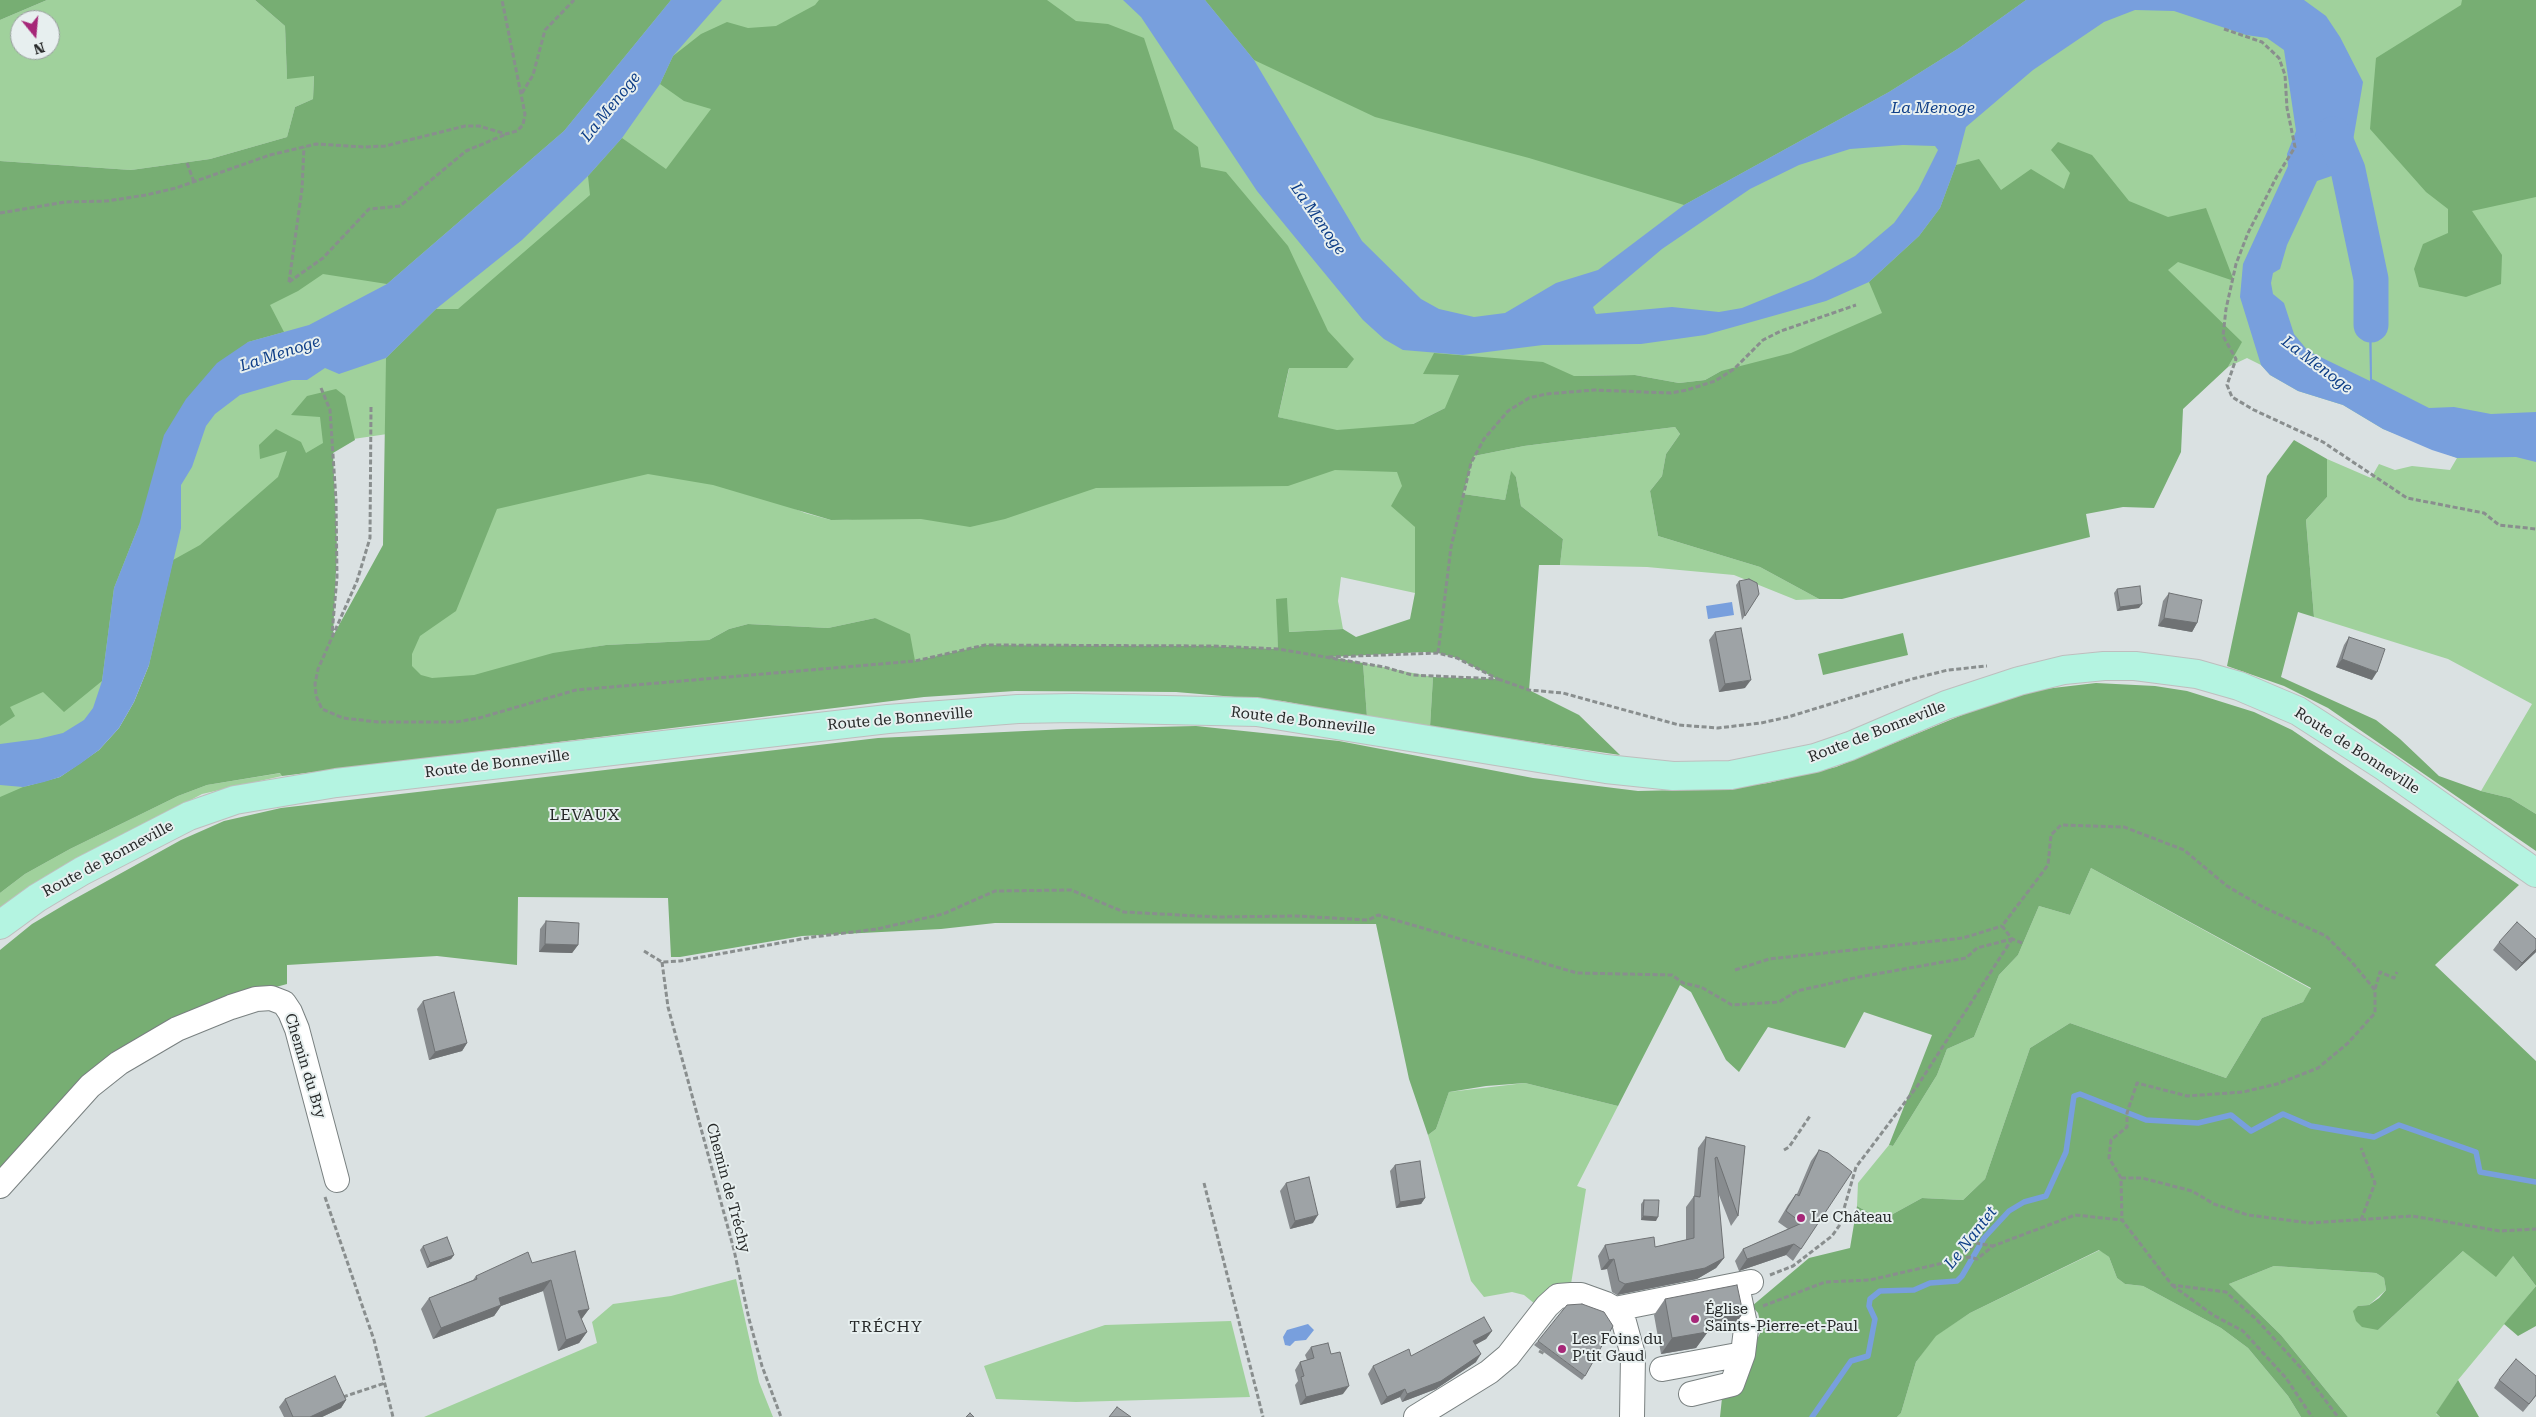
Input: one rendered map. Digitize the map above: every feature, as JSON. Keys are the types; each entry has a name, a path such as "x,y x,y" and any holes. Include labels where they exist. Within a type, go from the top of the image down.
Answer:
{"main road":[{"name":"Route de Bonneville","path":"0,925 37,898 82,870 204,810 235,800 270,793 346,782 888,719 1074,708 1257,712 1606,769 1673,776 1731,775 1815,758 1946,705 2019,681 2064,670 2104,666 2136,666 2196,674 2239,686 2298,711 2356,747 2536,873"}],"street":[{"name":"Chemin du Bry","path":"0,1186 90,1086 119,1063 185,1025 256,999 271,998 284,1003 290,1012 296,1029 331,1185"},
{"path":"1416,1417 1486,1374 1508,1356 1547,1306 1558,1296 1581,1295 1615,1309 1745,1284 1746,1329 1743,1354 1732,1384 1691,1394"},
{"path":"1615,1309 1628,1331 1633,1355 1632,1417"},
{"path":"1662,1370 1743,1354"}],"path":[{"path":"304,147 302,189 290,282 323,258 368,209 400,206 466,151 517,131 523,125 525,114 502,0"},
{"path":"521,94 533,75 545,30 574,0"},
{"path":"2224,29 2262,42 2279,58 2285,75 2288,108 2295,147 2277,176 2248,233 2236,264 2226,309 2223,336 2236,359 2227,385 2232,397 2254,410 2324,442 2407,498 2484,512 2499,525 2536,529"},
{"path":"0,213 65,202 107,201 154,193 194,182 270,155 316,144 365,147 385,146 465,126 479,126 506,134"},
{"path":"187,163 194,182"},
{"path":"1438,653 1451,547 1471,463 1484,439 1508,411 1529,398 1546,394 1594,390 1671,393 1687,390 1715,381 1734,369 1764,340 1781,331 1856,305"},
{"path":"321,388 330,410 336,500 337,577 332,638"},
{"path":"371,407 370,538 357,581 318,669 315,684 316,696 322,709 343,718 426,722 479,718 576,690 906,662 985,645 1278,649 1384,667 1412,675 1498,679"},
{"path":"1327,657 1438,653 1457,658 1498,679 1529,690 1563,693 1679,726 1718,728 1761,723 1948,670 1988,666"},
{"path":"1735,970 1769,959 1963,938 2002,926 2048,865 2051,835 2061,825 2124,826 2184,850 2227,886 2263,907 2326,936 2351,961 2375,990"},
{"path":"644,951 662,962 680,961 813,937 877,929 943,914 995,891 1071,890 1124,912 1217,917 1297,916 1368,920 1378,915 1577,973 1672,975 1683,983 1702,987 1732,1005 1779,1002 1797,991 1859,977 1966,958 1977,948 2012,939"},
{"path":"2002,926 2012,939 2022,944"},
{"path":"1745,1284 1793,1266 1832,1236 1838,1226 1856,1167 1918,1085 2012,939"},
{"name":"Chemin de Tréchy","path":"662,962 668,1007 734,1250 749,1319 762,1366 781,1417"},
{"path":"2312,1417 2286,1378 2244,1331 2213,1315 2172,1285 2122,1220 2121,1178 2109,1158 2111,1140 2127,1127 2128,1113 2138,1083 2187,1096 2243,1092 2277,1084 2318,1068 2348,1043 2375,1013 2375,990 2380,972 2394,978 2396,972"},
{"path":"1784,1150 1810,1116"},
{"path":"2360,1220 2375,1183 2361,1148"},
{"path":"2121,1178 2142,1178 2192,1191 2214,1204 2248,1215 2310,1223 2412,1216 2500,1231 2536,1229"},
{"path":"1204,1183 1263,1417"},
{"path":"331,1185 374,1340 393,1417"},
{"path":"1761,1307 1825,1282 1870,1280 1969,1257 1977,1259 1993,1246 2075,1215 2122,1220"},
{"path":"1959,1260 1976,1243 1993,1246"},
{"path":"2172,1285 2226,1292 2257,1320 2294,1361 2338,1417"},
{"path":"340,1398 385,1384"}],"green space":[{"path":"0,0 47,0 24,10 10,10 10,16 0,20"},
{"path":"47,0 255,0 285,26 287,78 314,75 313,99 295,107 287,137 210,159 131,170 0,161 0,20 10,16 10,60 60,60 60,10 24,10"},
{"path":"255,0 671,0 564,131 387,284 323,274 298,291 270,305 284,332 248,342 139,525 114,588 102,681 64,712 43,692 10,707 15,716 0,726 0,161 131,170 210,159 287,137 295,107 313,99 314,76 287,79 285,26"},
{"path":"657,0 2536,0 2536,814 2510,798 2481,791 2532,704 2448,659 2314,617 2306,520 2327,497 2327,459 2371,478 2379,464 2395,470 2412,466 2450,470 2457,458 2383,429 2343,405 2298,391 2270,375 2261,365 2247,358 2228,367 2241,342 1721,371 1705,380 1679,383 1635,375 1574,376 1445,408 1413,424 1402,486 1415,527 1415,593 1341,577 1338,601 1343,629 1288,632 1287,599 1277,599 1278,649 1213,646 985,645 915,661 875,618 828,628 748,624 729,629 709,640 606,645 581,649 367,707 478,511 680,461 805,513 831,520 847,520 1337,431 1278,417 1289,369 394,433 326,443 149,665 0,812 0,349"},
{"path":"819,0 1047,0 1076,21 1108,24 1144,38 1174,129 1198,147 1201,167 1226,172 1288,246 1328,331 1354,359 1347,368 1289,368 1278,417 1337,430 1413,424 1445,408 1459,375 1423,374 1434,353 1543,362 1574,376 1635,375 1679,383 1705,380 1721,371 1791,353 1882,313 1869,282 1919,236 1940,208 1956,165 1979,159 2001,190 2031,169 2064,189 2070,173 2051,150 2058,142 2092,155 2129,201 2168,217 2206,208 2234,281 2178,262 2168,270 2242,342 2228,367 2183,409 2181,452 2154,508 2123,507 2086,514 2090,537 1842,599 1819,599 1760,567 1658,536 1650,491 1662,476 1666,454 1680,434 1675,427 1524,446 1474,456 1463,494 1505,500 1511,471 1516,477 1521,506 1563,539 1560,565 1539,565 1529,690 1579,715 1620,755 1430,727 1433,677 1497,679 1457,658 1438,653 1424,652 1330,657 1363,663 1367,717 1282,701 1176,692 1015,691 924,697 282,776 280,773 207,785 178,796 70,849 25,874 0,893 0,797 23,787 60,777 99,750 119,728 134,702 149,665 173,560 200,545 278,477 287,451 260,459 259,445 276,429 301,442 306,453 323,443 320,417 291,415 307,396 336,389 345,396 355,440 333,453 337,549 333,636 383,545 386,358 436,309 458,309 590,195 588,176 622,138 666,169 711,109 684,101 660,84 673,56 701,34 727,22 748,28 776,26 815,5","holes":["1335,470 1397,472 1402,486 1391,506 1415,527 1415,593 1410,619 1356,637 1343,629 1289,632 1287,598 1276,599 1278,649 1213,646 985,645 915,661 910,634 875,618 828,628 748,624 729,629 709,640 606,645 553,653 474,675 432,678 421,675 412,666 412,654 420,636 456,611 497,509 648,474 713,485 831,520 921,519 970,527 1005,519 1096,488 1288,486"]},
{"path":"1205,0 2026,0 1959,48 1889,92 1684,205 1529,158 1375,117 1254,60"},
{"path":"2462,0 2536,0 2536,197 2472,211 2502,255 2501,284 2466,297 2419,287 2414,269 2423,244 2448,233 2448,209 2426,192 2370,129 2376,58 2461,5"},
{"path":"1675,427 1680,434 1666,454 1662,476 1650,491 1658,536 1760,567 1819,599 1796,600 1734,575 1647,567 1560,565 1563,539 1521,506 1516,477 1511,472 1505,500 1463,494 1474,456 1524,446"},
{"path":"2294,440 2327,459 2327,497 2306,520 2314,617 2298,612 2281,677 2376,720 2400,739 2439,776 2481,791 2510,798 2536,814 2536,851 2328,708 2284,686 2227,666 2267,476"},
{"path":"1903,633 1908,655 1823,675 1818,654"},
{"path":"1363,663 1433,677 1430,727 1367,717"},
{"path":"2096,683 2155,686 2187,691 2254,712 2292,730 2519,885 2435,965 2536,1061 2536,1286 2513,1256 2496,1277 2463,1251 2378,1330 2362,1327 2356,1321 2353,1311 2358,1306 2369,1305 2386,1290 2384,1278 2376,1273 2274,1266 2229,1284 2281,1335 2348,1417 2301,1417 2288,1396 2248,1348 2221,1328 2143,1286 2125,1284 2117,1278 2109,1257 2099,1250 1970,1313 1936,1336 1916,1362 1901,1413 1897,1417 1720,1417 1722,1398 1734,1388 1762,1329 1758,1313 1752,1306 1809,1258 1850,1248 1857,1206 1882,1220 1922,1198 1963,1200 1985,1179 2030,1048 2070,1023 2226,1078 2262,1018 2303,1002 2311,988 2091,868 2070,915 2039,906 2018,955 1999,975 1974,1037 1947,1049 1937,1075 1893,1146 1889,1145 1932,1035 1864,1012 1845,1048 1768,1027 1739,1072 1726,1060 1691,992 1680,985 1618,1106 1525,1083 1486,1086 1449,1092 1436,1129 1428,1135 1409,1079 1376,924 995,923 941,929 802,936 671,957 668,898 518,897 517,965 437,956 287,965 287,984 232,999 75,1086 0,1168 0,950 32,924 69,902 181,840 224,821 281,808 878,738 1067,729 1196,726 1339,741 1533,778 1638,791 1724,789 1768,783 1836,767 2001,699 2036,690"},
{"path":"281,773 282,776 202,794 51,874 0,909 0,893 25,874 70,849 178,796 207,785"},
{"path":"2091,868 2311,989 2303,1002 2262,1018 2226,1078 2070,1023 2030,1048 1985,1179 1963,1200 1922,1198 1882,1220 1857,1206 1858,1183 1889,1145 1893,1146 1937,1075 1947,1049 1974,1037 1999,975 2018,955 2039,906 2070,915"},
{"path":"1525,1083 1618,1106 1577,1186 1586,1189 1571,1284 1535,1304 1524,1295 1512,1292 1484,1297 1471,1281 1428,1135 1436,1129 1449,1092"},
{"path":"2100,1250 2109,1257 2117,1278 2125,1284 2143,1286 2221,1328 2248,1348 2288,1396 2301,1417 1897,1417 1901,1413 1916,1362 1935,1336 1970,1313"},
{"path":"2463,1251 2513,1256 2536,1286 2458,1380 2436,1414 2440,1417 2348,1417 2281,1335 2229,1284 2274,1266 2376,1273 2384,1278 2386,1290 2369,1305 2358,1306 2378,1330"},
{"path":"736,1279 759,1382 773,1417 424,1417 597,1343 592,1322 613,1304 671,1296"},
{"path":"2536,1286 2536,1326 2518,1336 2504,1324"},
{"path":"1231,1321 1250,1397 1076,1402 996,1399 984,1366 1105,1325"},
{"path":"2458,1380 2479,1417 2440,1417 2436,1413"}],"water":[{"name":"La Menoge","path":"671,0 722,0 673,56 660,84 622,138 588,176 522,240 436,309 386,358 339,374 325,368 307,380 292,380 240,395 215,414 206,426 192,467 181,485 181,528 149,665 134,702 119,728 99,750 60,777 23,787 0,785 0,744 38,739 63,733 84,720 93,708 102,681 114,588 139,525 164,435 186,399 217,363 248,342 309,325 387,284 564,131"},
{"name":"La Menoge","path":"1123,0 1205,0 1254,60 1362,241 1421,299 1439,309 1474,317 1505,313 1556,283 1598,270 1684,205 1889,92 1959,48 2026,0 2304,0 2326,16 2340,37 2363,82 2348,170 2371,279 2372,379 2429,408 2454,407 2491,414 2536,412 2536,462 2516,457 2457,458 2432,450 2383,429 2343,405 2298,391 2270,375 2261,365 2240,297 2243,264 2288,166 2287,154 2296,131 2284,50 2267,38 2246,35 2174,11 2135,10 2104,22 2033,70 1966,127 1956,165 1940,208 1919,236 1869,282 1826,301 1705,335 1641,344 1543,345 1463,355 1403,350 1384,339 1363,320 1257,191 1141,17","holes":["1903,145 1935,146 1938,150 1918,190 1894,223 1855,256 1813,279 1742,308 1719,312 1672,307 1596,314 1593,307 1662,249 1750,189 1799,165 1850,149","2346,171 2368,278 2370,381 2308,351 2294,334 2284,303 2273,294 2271,283 2273,273 2280,269 2287,245 2317,181"]},
{"path":"1732,602 1734,615 1708,619 1706,606"},
{"path":"1308,1324 1314,1330 1306,1340 1295,1341 1290,1346 1285,1345 1283,1337 1287,1330"}],"building":[{"path":"1749,579 1757,583 1759,594 1745,616 1739,581"},
{"path":"2140,586 2142,604 2120,607 2117,589"},
{"path":"2169,593 2202,600 2197,623 2164,618"},
{"path":"1741,628 1751,680 1725,684 1715,632"},
{"path":"2349,637 2385,649 2377,672 2342,659"},
{"path":"546,921 579,923 578,945 545,944"},
{"path":"2517,922 2536,939 2536,949 2522,963 2499,942"},
{"path":"454,992 467,1043 435,1052 423,1001"},
{"path":"1706,1137 1745,1146 1738,1216 1717,1157 1715,1158 1724,1258 1705,1268 1625,1284 1619,1281 1614,1259 1609,1260 1605,1245 1654,1237 1655,1247 1694,1238 1694,1196 1700,1197"},
{"name":"Le Château","path":"1819,1150 1828,1153 1852,1172 1801,1249 1794,1244 1747,1259 1743,1249 1802,1223 1786,1211 1796,1194 1799,1196"},
{"path":"1420,1161 1425,1198 1400,1202 1395,1165"},
{"path":"1309,1177 1318,1215 1295,1221 1286,1183"},
{"path":"1644,1200 1659,1200 1658,1217 1643,1216"},
{"path":"447,1237 454,1255 430,1263 423,1246"},
{"path":"575,1251 589,1309 578,1311 587,1332 566,1340 551,1280 499,1298 501,1305 441,1328 429,1298 477,1279 476,1276 528,1252 532,1263"},
{"path":"1737,1285 1743,1313 1705,1319 1707,1332 1672,1338 1665,1299"},
{"name":"Les Foins du P'tit Gaud","path":"1582,1304 1604,1312 1613,1326 1585,1376 1538,1341 1567,1305"},
{"path":"1484,1317 1492,1331 1473,1341 1481,1354 1441,1381 1407,1394 1405,1389 1387,1397 1373,1366 1409,1349 1411,1356"},
{"path":"1328,1343 1331,1354 1340,1352 1349,1386 1306,1397 1301,1377 1304,1376 1300,1362 1314,1358 1311,1347"},
{"path":"2516,1359 2536,1376 2536,1395 2529,1404 2499,1380"},
{"path":"335,1376 346,1400 310,1417 293,1417 285,1399"},
{"path":"1117,1407 1131,1417 1109,1417"},
{"path":"970,1413 974,1417 966,1417"}],"waterway":[{"name":"La Menoge","path":"2333,134 2348,170 2371,279 2371,325"},
{"name":"Le Nantet","path":"1812,1417 1851,1361 1868,1356 1875,1319 1869,1306 1870,1299 1880,1291 1914,1290 1930,1283 1957,1281 1962,1276 1984,1238 2009,1211 2024,1202 2046,1196 2066,1152 2074,1096 2080,1094 2146,1120 2198,1123 2231,1115 2251,1131 2283,1114 2311,1126 2374,1137 2399,1125 2476,1152 2480,1172 2536,1182"}],"place":[{"name":"Le Château","path":"1801,1218"},
{"name":"Église Saints-Pierre-et-Paul","path":"1695,1319"},
{"name":"Les Foins du P'tit Gaud","path":"1562,1349"}],"district":[{"name":"LEVAUX","path":"585,815"},
{"name":"TRÉCHY","path":"886,1327"}]}
